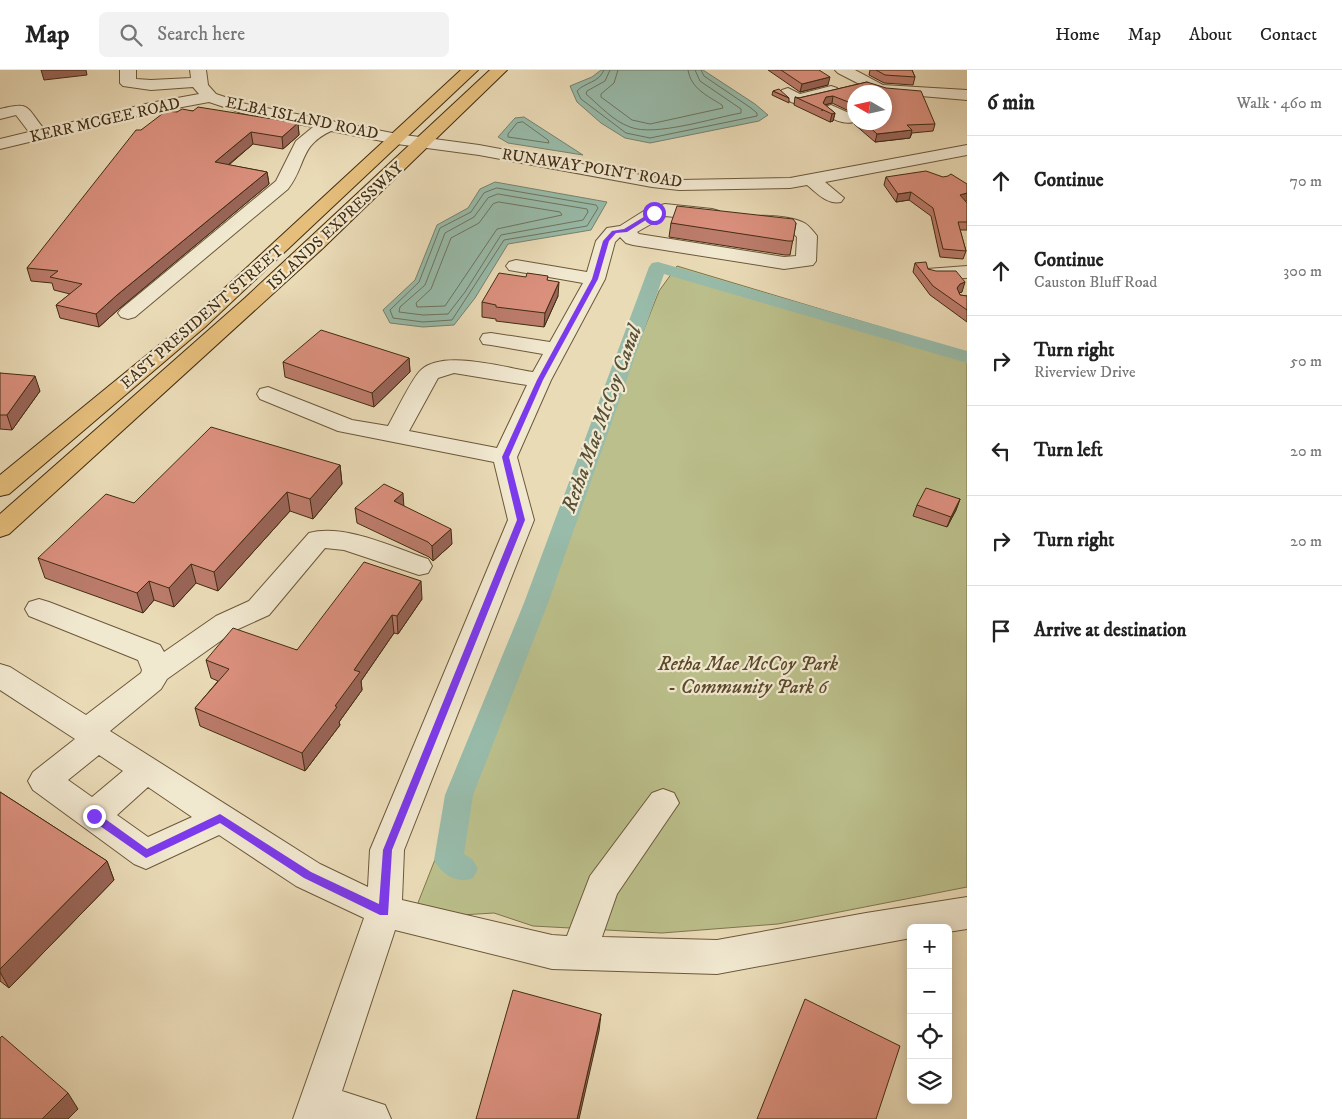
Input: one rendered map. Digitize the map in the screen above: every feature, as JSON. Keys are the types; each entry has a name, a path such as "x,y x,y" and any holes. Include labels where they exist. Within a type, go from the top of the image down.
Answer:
{"main road":[{"name":"ISLANDS EXPRESSWAY","path":"397,139 470,70"},
{"name":"ISLANDS EXPRESSWAY","path":"169,380 424,143 499,70"},
{"name":"EAST PRESIDENT STREET","path":"0,488 198,323 397,139"},
{"name":"EAST PRESIDENT STREET","path":"0,528 169,380"}],"street":[{"path":"128,70 128,83 141,85 199,76"},
{"path":"788,93 797,99 853,74 880,89 887,98 967,95"},
{"name":"ELBA ISLAND ROAD","path":"199,76 200,86 210,97 242,108 424,143"},
{"name":"KERR MCGEE ROAD","path":"0,144 150,108 210,97"},
{"path":"0,114 20,110 40,135"},
{"path":"831,110 847,118"},
{"path":"128,313 282,185 291,174 300,147 315,132 331,124"},
{"name":"RUNAWAY POINT ROAD","path":"424,143 479,150 652,182 679,185 790,183 910,159 925,150 949,152 967,150"},
{"path":"949,152 967,163"},
{"path":"910,159 932,173"},
{"path":"872,166 888,178"},
{"path":"810,179 834,198"},
{"path":"371,1119 316,1112 384,912 388,850 521,520 505,457 540,380 595,279 606,241 614,232 625,230 654,213 665,210 797,226 807,236 806,262 784,263 633,239 625,230"},
{"path":"934,273 965,261"},
{"path":"516,266 595,279"},
{"path":"491,339 556,350"},
{"path":"395,434 430,374 441,368 454,366 540,380"},
{"path":"268,394 346,426 395,434 505,457"},
{"path":"220,818 146,854 44,781 151,681 157,671 226,623 259,608 318,539 346,542 419,566"},
{"path":"39,609 150,653 157,671"},
{"path":"0,675 308,875 384,912 552,952 717,957 866,929 964,918"},
{"path":"94,816 146,770"},
{"path":"579,953 602,887 663,803"}],"green space":[{"name":"Retha Mae McCoy Park - Community Park 6","path":"677,266 967,353 967,887 778,924 662,933 533,926 494,913 412,918 659,291"}],"water":[{"path":"601,70 703,70 755,104 768,115 759,121 650,143 625,138 601,123 577,102 570,86 592,77"},
{"path":"524,117 583,155 508,143 498,137 515,118"},
{"path":"495,182 607,202 591,230 508,244 475,298 454,325 423,327 390,323 383,310 415,280 437,225 468,208 480,189"}],"building":[{"path":"781,70 819,70 830,77 802,84"},
{"path":"876,70 912,70 915,77 885,75"},
{"path":"867,82 876,85 854,85"},
{"path":"847,87 847,101 833,96 826,97 823,103 835,113 832,114 795,97 799,98"},
{"path":"779,89 789,98 773,91"},
{"path":"892,89 921,91 935,124 907,125 912,130 877,134 873,130 892,130"},
{"path":"198,107 298,123 282,137 251,132 215,162 267,172 96,314 56,305 82,284 50,277 58,271 27,268 136,130 141,130 166,111 177,112 182,109 193,111"},
{"path":"926,171 943,177 951,174 967,184 967,193 960,195 967,203 967,222 958,222 966,251 943,249 933,208 911,192 898,194 886,177"},
{"path":"677,206 793,219 796,223 793,241 671,223"},
{"path":"926,262 928,269 956,271 965,282 957,288 960,295 967,296 967,310 933,286 915,263"},
{"path":"499,273 526,277 527,273 548,276 547,280 559,282 545,313 496,307 496,305 482,302"},
{"path":"321,330 409,358 372,393 283,362"},
{"path":"0,373 35,376 7,415 0,415"},
{"path":"211,427 340,465 310,499 287,492 214,572 191,564 169,588 149,581 137,593 38,558 106,494 134,503"},
{"path":"384,484 403,493 394,501 451,529 432,546 428,542 355,508"},
{"path":"926,488 960,499 951,517 917,505"},
{"path":"364,562 421,581 397,616 392,615 354,670 360,672 335,706 337,707 302,753 195,708 229,669 206,660 233,628 297,650"},
{"path":"0,792 107,861 0,969"},
{"path":"513,990 601,1014 577,1119 476,1119"},
{"path":"805,999 900,1046 876,1119 757,1119"},
{"path":"2,1036 68,1093 42,1119 0,1119 0,1038"}],"waterway":[{"name":"Retha Mae McCoy Canal","path":"463,869 449,860 459,795 536,603 658,267 967,357"}],"route":[{"path":"94,816 146,854 220,818 308,875 384,912 388,850 521,520 505,457 540,380 595,279 601,252 606,241 614,232 625,230 654,213"}]}
